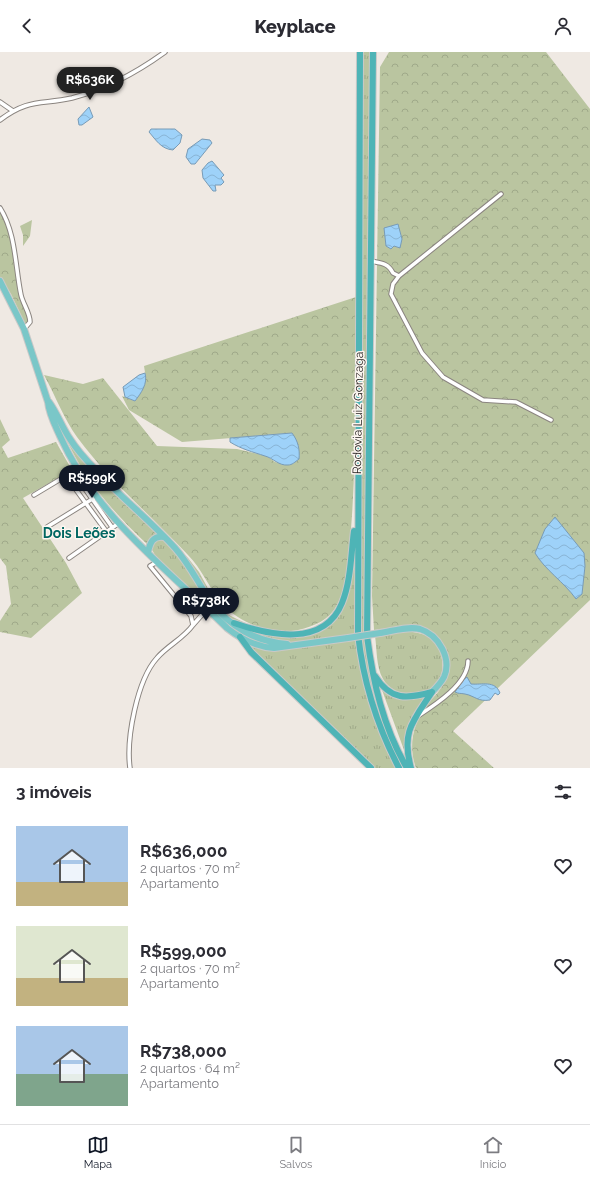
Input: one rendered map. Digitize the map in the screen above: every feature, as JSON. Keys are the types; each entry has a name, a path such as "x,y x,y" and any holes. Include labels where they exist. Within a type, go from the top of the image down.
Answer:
{"highway":[{"name":"Rodovia Luiz Gonzaga","path":"360,52 357,505 358,634 360,656 376,716 398,768"},
{"name":"Rodovia Luiz Gonzaga","path":"373,52 367,636 372,672 388,727 408,768"},
{"path":"234,623 268,633 289,635 311,632 330,620 342,605 347,590 357,505"},
{"path":"240,638 251,652 371,768"},
{"path":"372,672 381,686 397,696 413,697 432,692"},
{"path":"411,768 407,743 408,732 415,718 432,692"}],"main road":[{"path":"0,280 24,329 57,429 75,470 94,498 207,609 240,638 271,648 412,628 420,629 439,643 445,656 445,673 441,683 432,692"},
{"path":"48,402 72,441 95,470 164,537 190,567 212,603 220,612 247,634 263,640 294,645"},
{"path":"148,552 153,539 164,537"}],"street":[{"path":"0,120 13,111 28,104 67,99 97,91 136,73 165,52"},
{"path":"0,102 13,111"},
{"path":"501,194 399,276 392,290 393,299 422,353 441,375 483,400 516,402 551,420"},
{"path":"0,208 9,228 21,294 30,317 30,322 24,329"},
{"path":"371,261 389,266 393,273 399,276"},
{"path":"34,495 75,470"},
{"path":"66,476 106,531"},
{"path":"48,527 94,498 112,527"},
{"path":"69,558 119,523"},
{"path":"158,561 150,566 190,616 193,625"},
{"path":"130,768 130,734 139,690 143,680 156,659 182,638 207,609"},
{"path":"415,718 445,698 456,686 468,665 468,661"}],"green space":[{"path":"361,52 373,52 367,636 377,695 406,768 374,768 155,555 151,548 151,543 166,536 188,558 199,572 216,603 225,613 259,630 280,634 316,631 342,605 355,547 357,612"},
{"path":"389,52 546,52 590,109 590,600 453,731 494,768 416,768 412,752 413,736 417,721 425,707 443,685 447,664 446,654 438,638 432,632 415,625 374,630 372,596 380,67"},
{"path":"0,208 9,228 21,294 30,322 26,326 11,294 0,277"},
{"path":"32,220 30,236 23,246 23,235 20,226"},
{"path":"356,297 353,500 349,558 344,587 334,610 321,622 298,630 278,631 267,629 247,622 229,610 217,597 193,560 103,469 77,437 68,423 44,375 83,384 103,378 157,446 237,449 267,456 275,462 287,465 294,463 292,433 182,442 129,410 122,396 135,401 146,379 144,366"},
{"path":"49,395 73,441 92,465 159,530 158,536 149,546 115,512 88,478 67,440"},
{"path":"0,419 10,440 2,447 8,458 56,442 72,470 23,498 66,563 82,593 31,638 0,632 0,621 11,604 6,566 0,558"},
{"path":"406,631 422,634 432,639 442,656 441,677 433,688 426,692 410,694 394,690 383,679 381,674 378,664 375,636"},
{"path":"382,690 398,698 410,700 428,695 411,720 406,733 404,750"}],"water":[{"path":"89,107 93,117 82,125 79,125 78,119"},
{"path":"151,129 175,129 182,135 180,143 173,150 165,148 159,144 149,132"},
{"path":"202,139 210,140 212,143 195,164 191,164 186,157 188,149"},
{"path":"212,161 224,175 221,178 224,182 221,185 215,185 216,191 213,191 203,178 202,170"},
{"path":"398,224 402,239 400,248 394,246 391,249 386,246 384,228"},
{"path":"145,373 145,385 135,401 125,397 123,387 139,375"},
{"path":"292,433 298,445 299,459 289,465 282,464 230,442 230,438"},
{"path":"555,517 584,553 585,566 582,594 576,599 544,565 535,553 545,529"},
{"path":"467,677 471,684 492,685 498,689 500,693 498,695 495,693 490,700 479,700 468,695 455,692 463,680"}],"district":[{"name":"Dois Leões","path":"79,533"}]}
